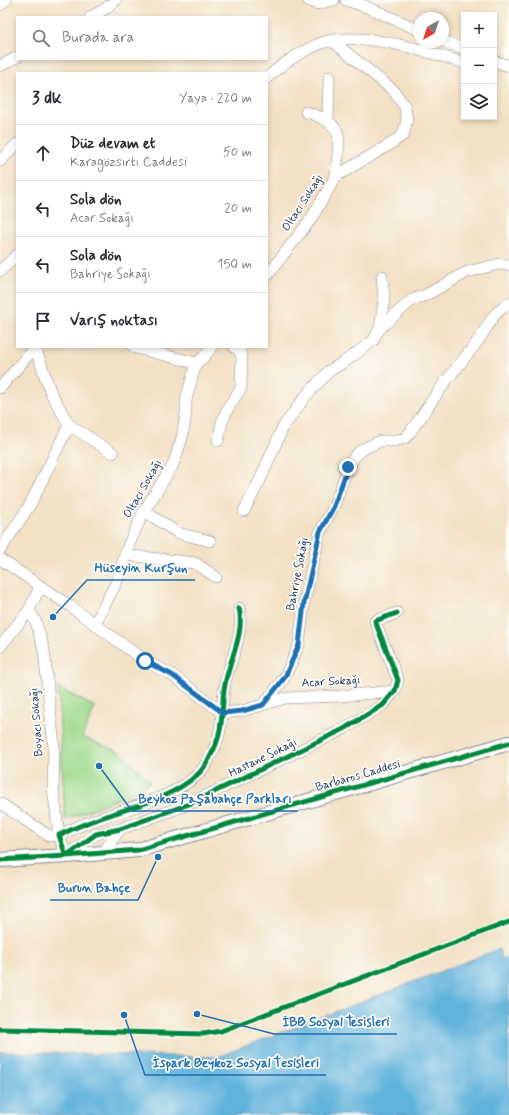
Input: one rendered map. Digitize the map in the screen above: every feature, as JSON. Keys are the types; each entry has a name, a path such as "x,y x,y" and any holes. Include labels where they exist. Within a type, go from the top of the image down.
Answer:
{"main road":[{"name":"Barbaros Caddesi","path":"0,860 138,850 509,743"}],"street":[{"path":"0,5 6,0"},
{"path":"92,16 105,9 116,0"},
{"path":"308,0 317,4 334,0"},
{"path":"346,0 367,7 413,27"},
{"path":"268,77 294,56 331,40 374,40 461,62"},
{"name":"Oltacı Sokağı","path":"268,275 311,219 336,176 389,145 403,135 407,120 405,107 393,90 331,40"},
{"path":"449,44 461,49"},
{"path":"0,66 16,58"},
{"path":"497,62 509,66"},
{"path":"497,69 509,70"},
{"path":"328,77 328,121"},
{"path":"306,112 328,121 337,131 338,146 336,176"},
{"path":"0,161 16,145"},
{"path":"0,271 16,256"},
{"path":"380,328 412,300 426,295 466,272 499,264 509,265"},
{"path":"244,512 260,480 282,427 305,397 329,371 373,341 380,328 384,300 382,276"},
{"name":"Bahriye Sokağı","path":"263,705 285,677 299,645 304,603 320,532 334,506 348,467 355,456 363,448 380,441 395,441 405,438 443,385 478,341 494,314 509,303"},
{"path":"0,388 34,348"},
{"path":"35,348 51,393 69,425 113,453"},
{"path":"136,348 196,364"},
{"name":"Oltacı Sokağı","path":"95,624 116,583 134,531 144,511 173,465 182,438 186,414 186,400 196,364 211,348"},
{"path":"218,441 222,422 228,408 242,388 242,357 235,348"},
{"path":"0,550 30,505 69,425"},
{"path":"144,511 178,533 210,541"},
{"path":"125,555 195,563 216,577"},
{"path":"0,559 70,606 145,661 172,675 223,713"},
{"path":"0,647 29,610 40,587"},
{"path":"0,803 50,836 59,835 95,820 140,805 175,790 198,774 208,761 217,743 223,713 222,698 226,678 240,632 238,608"},
{"name":"Boyacı Sokağı","path":"29,610 36,622 44,650 54,747 53,788 59,835 66,856"},
{"path":"395,691 398,680 375,622 397,613"},
{"name":"Acar Sokağı","path":"223,713 242,711 285,698 341,696 395,691"},
{"name":"Hastane Sokağı","path":"66,856 96,834 120,829 189,804 344,730 382,705 395,691"},
{"path":"103,853 120,829"}],"green space":[{"path":"58,688 95,707 82,737 120,752 150,781 140,790 65,820"}],"water":[{"path":"499,949 502,959 509,956 509,1115 0,1115 0,1052 217,1057"}],"cycle path":[{"path":"239,608 239,636 225,684 219,737 206,764 200,772 186,784 162,797 90,822 59,835 66,856 96,834 120,829 189,804 344,729 383,705 395,691 398,680 375,621 397,613"},
{"path":"0,860 138,850 509,743"},
{"path":"0,1029 203,1034 221,1031 509,922"}],"place":[{"name":"Hüseyin Kurşun","path":"53,617"},
{"name":"Beykoz Paşabahçe Parkları","path":"99,766"},
{"name":"Burun Bahçe","path":"158,857"},
{"name":"İBB Sosyal Tesisleri","path":"197,1014"},
{"name":"İspark Beykoz Sosyal Tesisleri","path":"124,1015"}],"route":[{"path":"145,661 172,675 223,713 242,711 263,705 285,677 299,645 304,603 320,532 334,506 348,467"}]}
